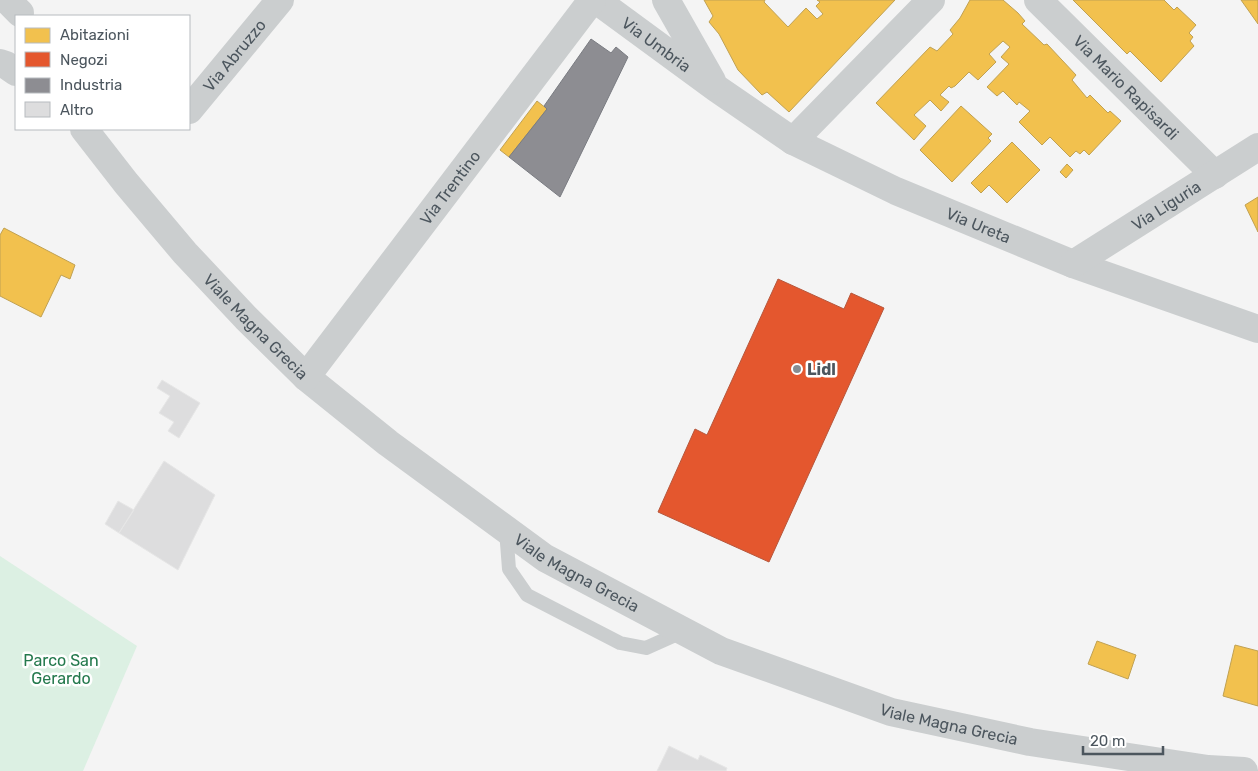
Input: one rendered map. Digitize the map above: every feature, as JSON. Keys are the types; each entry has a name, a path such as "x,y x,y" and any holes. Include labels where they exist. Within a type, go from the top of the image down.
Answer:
{"street":[{"name":"Via Abruzzo","path":"190,109 280,0"},
{"name":"Via Umbria","path":"594,0 716,88"},
{"name":"Via Trentino","path":"306,377 594,0"},
{"path":"666,0 716,88"},
{"path":"793,140 931,0"},
{"name":"Via Mario Rapisardi","path":"1038,0 1215,175"},
{"name":"Via Ureta","path":"716,88 793,140 896,191 1073,264 1258,329"},
{"name":"Viale Magna Grecia","path":"85,130 185,253 246,318 306,377 388,443 545,558 721,650 890,712 1030,742 1209,770 1244,771"},
{"name":"Via Liguria","path":"1073,264 1258,147"}],"lane":[{"path":"506,529 508,569 526,595 620,643 646,648 684,631"}],"green space":[{"name":"Parco San Gerardo","path":"0,556 137,646 83,771 0,771"}],"building: Abitazioni":[{"path":"704,0 765,0 764,2 788,27 806,8 817,19 823,14 816,6 820,2 817,0 895,0 789,112 767,92 762,95 738,70 719,34 709,22 713,16"},
{"path":"970,0 1003,0 1025,21 1022,24 1044,45 1047,44 1076,75 1072,80 1087,98 1090,95 1108,113 1110,111 1121,121 1089,155 1084,150 1080,154 1076,151 1070,157 1050,137 1042,145 1019,122 1030,111 1019,102 1017,105 1003,91 997,96 987,87 1009,64 1001,57 1010,47 1003,41 989,54 996,62 978,80 969,72 955,86 951,88 949,86 940,95 949,102 941,111 930,100 914,115 926,126 914,140 876,103 930,47 937,51 953,34 950,30 960,18"},
{"path":"1073,0 1164,0 1174,10 1177,7 1196,25 1189,33 1193,37 1190,41 1194,46 1161,82 1130,51 1127,54"},
{"path":"1241,0 1258,0 1258,24"},
{"path":"537,101 547,109 509,157 500,150"},
{"path":"961,106 992,134 988,138 991,141 952,182 920,150"},
{"path":"1012,142 1040,170 1007,203 989,185 981,193 971,183"},
{"path":"1067,164 1073,170 1066,178 1060,172"},
{"path":"1258,197 1258,232 1245,205"},
{"path":"4,228 75,265 70,279 61,275 41,317 0,296 0,235"},
{"path":"1097,641 1136,655 1128,679 1088,664"},
{"path":"1235,645 1258,651 1258,706 1223,696"}],"building: Negozi":[{"name":"Lidl","path":"778,279 844,309 851,293 884,308 769,562 658,512 695,429 707,435"}],"building: Industria":[{"path":"591,39 611,53 616,47 628,57 560,197 509,157 547,109 544,106"}],"building: Altro":[{"path":"162,380 200,403 179,438 168,431 174,422 159,413 170,396 157,388"},
{"path":"164,461 215,495 178,570 119,533"},
{"path":"118,501 134,510 119,533 105,524"},
{"path":"669,746 698,760 700,755 727,768 726,771 657,771"}],"place":[{"name":"Lidl","path":"797,369"}]}
